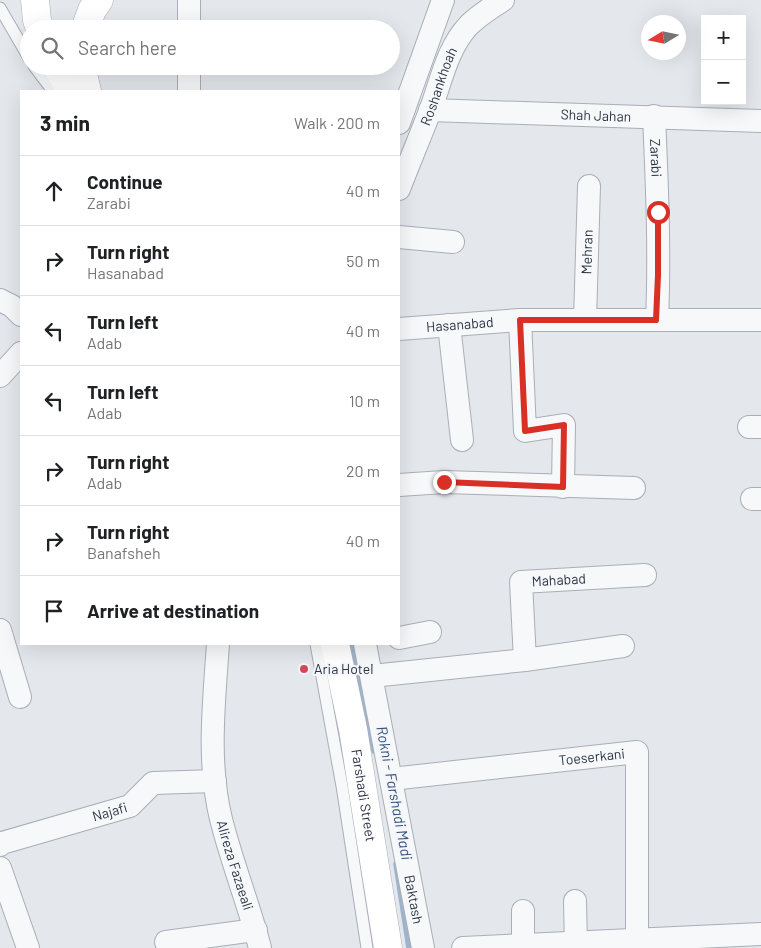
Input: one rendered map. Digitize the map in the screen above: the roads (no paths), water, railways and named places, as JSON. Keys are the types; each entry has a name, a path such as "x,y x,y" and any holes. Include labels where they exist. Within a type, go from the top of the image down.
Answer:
{"main road":[{"path":"35,0 37,20"},
{"path":"88,20 99,0"},
{"path":"62,75 71,90"},
{"path":"83,75 87,90"},
{"name":"Farshadi Street","path":"335,645 353,729 388,948"}],"street":[{"path":"189,0 189,20"},
{"name":"Roshankhoah","path":"400,120 443,0"},
{"name":"Roshankhoah","path":"400,186 430,110 444,67 456,43 469,25 503,0"},
{"path":"189,75 189,90"},
{"name":"Shah Jahan","path":"430,110 761,121"},
{"name":"Zarabi","path":"654,116 658,212 656,320"},
{"name":"Mehran","path":"584,320 589,186"},
{"path":"400,237 453,242"},
{"path":"0,300 12,306 20,314"},
{"path":"520,320 525,431 564,425 563,487"},
{"name":"Hasanabad","path":"400,329 520,320 761,320"},
{"path":"449,325 462,440"},
{"path":"0,376 20,355"},
{"path":"400,485 444,482 634,488"},
{"name":"Mahabad","path":"525,660 521,582 645,575"},
{"path":"400,638 430,632"},
{"path":"1,637 20,697"},
{"path":"215,781 212,742 218,645"},
{"name":"Baktash","path":"368,645 372,676 424,948"},
{"path":"372,676 525,660 623,646"},
{"name":"Toeserkani","path":"391,779 637,752 637,944"},
{"name":"Najafi","path":"0,845 130,806 153,783 215,781"},
{"name":"Alireza Fazaeali","path":"215,781 221,819 258,939"},
{"path":"0,868 28,948"},
{"path":"575,901 576,945"},
{"path":"522,911 523,945"},
{"path":"463,948 523,945 637,944 761,934"},
{"path":"166,942 258,939"}],"lane":[{"path":"0,8 20,42"},
{"path":"41,75 52,90"},
{"name":"Farshadi Street","path":"316,645 342,786 367,948"}],"waterway":[{"name":"Rokni - Farshadi Madi","path":"351,645 374,751"},
{"name":"Rokni - Farshadi Madi","path":"396,864 409,948"}],"place":[{"name":"Aria Hotel","path":"304,669"}]}
